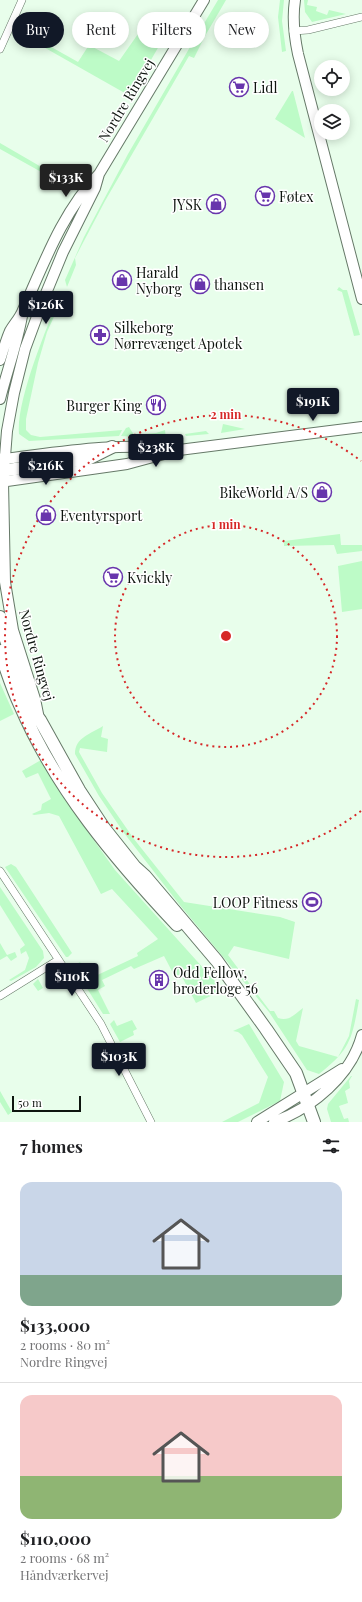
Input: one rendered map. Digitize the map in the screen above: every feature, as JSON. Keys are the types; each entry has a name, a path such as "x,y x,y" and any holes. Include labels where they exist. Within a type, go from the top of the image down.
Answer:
{"main road":[{"path":"1,471 88,459 112,447"},
{"path":"0,617 4,634 27,704 40,720"},
{"name":"Nordre Ringvej","path":"0,651 20,705 40,745 80,809 129,873 213,965 229,978"},
{"name":"Nordre Ringvej","path":"40,720 79,790 104,828 206,947 296,1073 309,1104 314,1122"}],"street":[{"path":"0,49 22,0"},
{"name":"Nordre Ringvej","path":"40,720 35,699 13,630 5,582 1,471 14,393 25,349 62,252 95,188 100,174 204,0"},
{"path":"295,0 293,31 362,300"},
{"path":"293,31 308,30 362,17"},
{"name":"Nordre Ringvej","path":"0,360 10,331 23,312 31,290 55,240 77,201 88,185 100,174"},
{"path":"0,399 8,366 19,333 23,312"},
{"path":"1,471 127,464 179,450 362,427"},
{"path":"112,447 149,446 179,450"},
{"path":"0,871 101,1024 151,1122"},
{"path":"0,996 58,960"},
{"path":"274,1122 291,1116 324,1094 355,1053 362,1035"},
{"path":"257,1122 346,1066"}],"green space":[{"path":"218,0 226,0 219,12 214,12 214,21 206,34 206,20"},
{"path":"280,0 284,0 282,21 286,51 282,52 278,17"},
{"path":"304,0 308,0 307,5 317,7 316,11 327,15 329,10 346,14 312,22 305,12"},
{"path":"137,35 137,48 158,48 130,96 45,48 53,48 78,62 87,48 95,48 119,61"},
{"path":"189,48 199,48 194,58 189,56 105,201 75,258 76,265 67,287 65,280 84,237 128,154"},
{"path":"293,91 305,138 275,119"},
{"path":"0,143 62,179 65,174 76,179 70,188 0,149"},
{"path":"339,287 343,290 347,290 360,335 354,336 342,292 337,290"},
{"path":"64,295 47,332 38,363 26,419 26,430 31,435 40,437 122,430 119,436 29,441 19,434 19,420 22,403 33,366 59,297"},
{"path":"223,424 245,429 221,433"},
{"path":"129,427 134,435 156,433 165,430 166,439 121,436 126,428"},
{"path":"206,431 209,434 186,436 185,434"},
{"path":"340,534 341,545 362,545 362,551 337,554 334,545 284,546 284,541"},
{"path":"362,561 362,609 342,612 338,566"},
{"path":"0,683 14,714 0,721"},
{"path":"103,726 101,737 108,739 107,752 80,748 79,752 102,793 134,839 184,902 280,917 295,922 289,959 234,946 228,955 270,1011 274,1011 278,1018 289,1018 303,1008 296,1041 299,1046 338,1057 319,1074 307,1070 269,1012 179,904 124,833 99,796 75,754 78,744 84,737"},
{"path":"41,760 61,794 115,870 223,990 196,1003 181,975 174,975 164,956 134,969 131,966 102,980 105,986 98,990 110,1014 103,1014 73,966 80,962 91,978 138,956 137,953 158,939 112,889 101,894 59,816 49,813 32,814 41,810 42,804 51,799 38,773 26,778 22,771"},
{"path":"11,864 16,867 72,953 68,957 66,957 5,867"},
{"path":"0,887 43,951 44,958 36,967 11,981 9,980 25,970 29,958 26,951 21,954 20,949 25,945 0,905"},
{"path":"0,943 7,955 15,952 17,957 11,961 7,956 0,960"},
{"path":"38,979 43,988 38,991 33,984"},
{"path":"356,999 359,1000 352,1034 338,1057 349,1036"},
{"path":"114,1020 117,1026 132,1020 137,1029 133,1031 134,1035 120,1042 110,1024"},
{"path":"249,1024 284,1082 280,1101 238,1122 222,1122 259,1103 268,1077 242,1035 233,1031"},
{"path":"351,1076 349,1081 350,1088 345,1091 348,1103 339,1106 344,1119 348,1118 349,1122 331,1122 327,1109 328,1104"},
{"path":"0,1091 12,1112 8,1115 0,1102"}],"place":[{"name":"Lidl","path":"239,87"},
{"name":"Føtex","path":"265,196"},
{"name":"JYSK","path":"216,204"},
{"name":"Harald Nyborg","path":"122,280"},
{"name":"thansen","path":"200,284"},
{"name":"Silkeborg Nørrevænget Apotek","path":"100,335"},
{"name":"Burger King","path":"156,405"},
{"name":"BikeWorld A/S","path":"322,492"},
{"name":"Eventyrsport","path":"46,515"},
{"name":"Kvickly","path":"113,577"},
{"name":"LOOP Fitness","path":"312,902"},
{"name":"Odd Fellow, broderloge 56","path":"159,980"}]}
